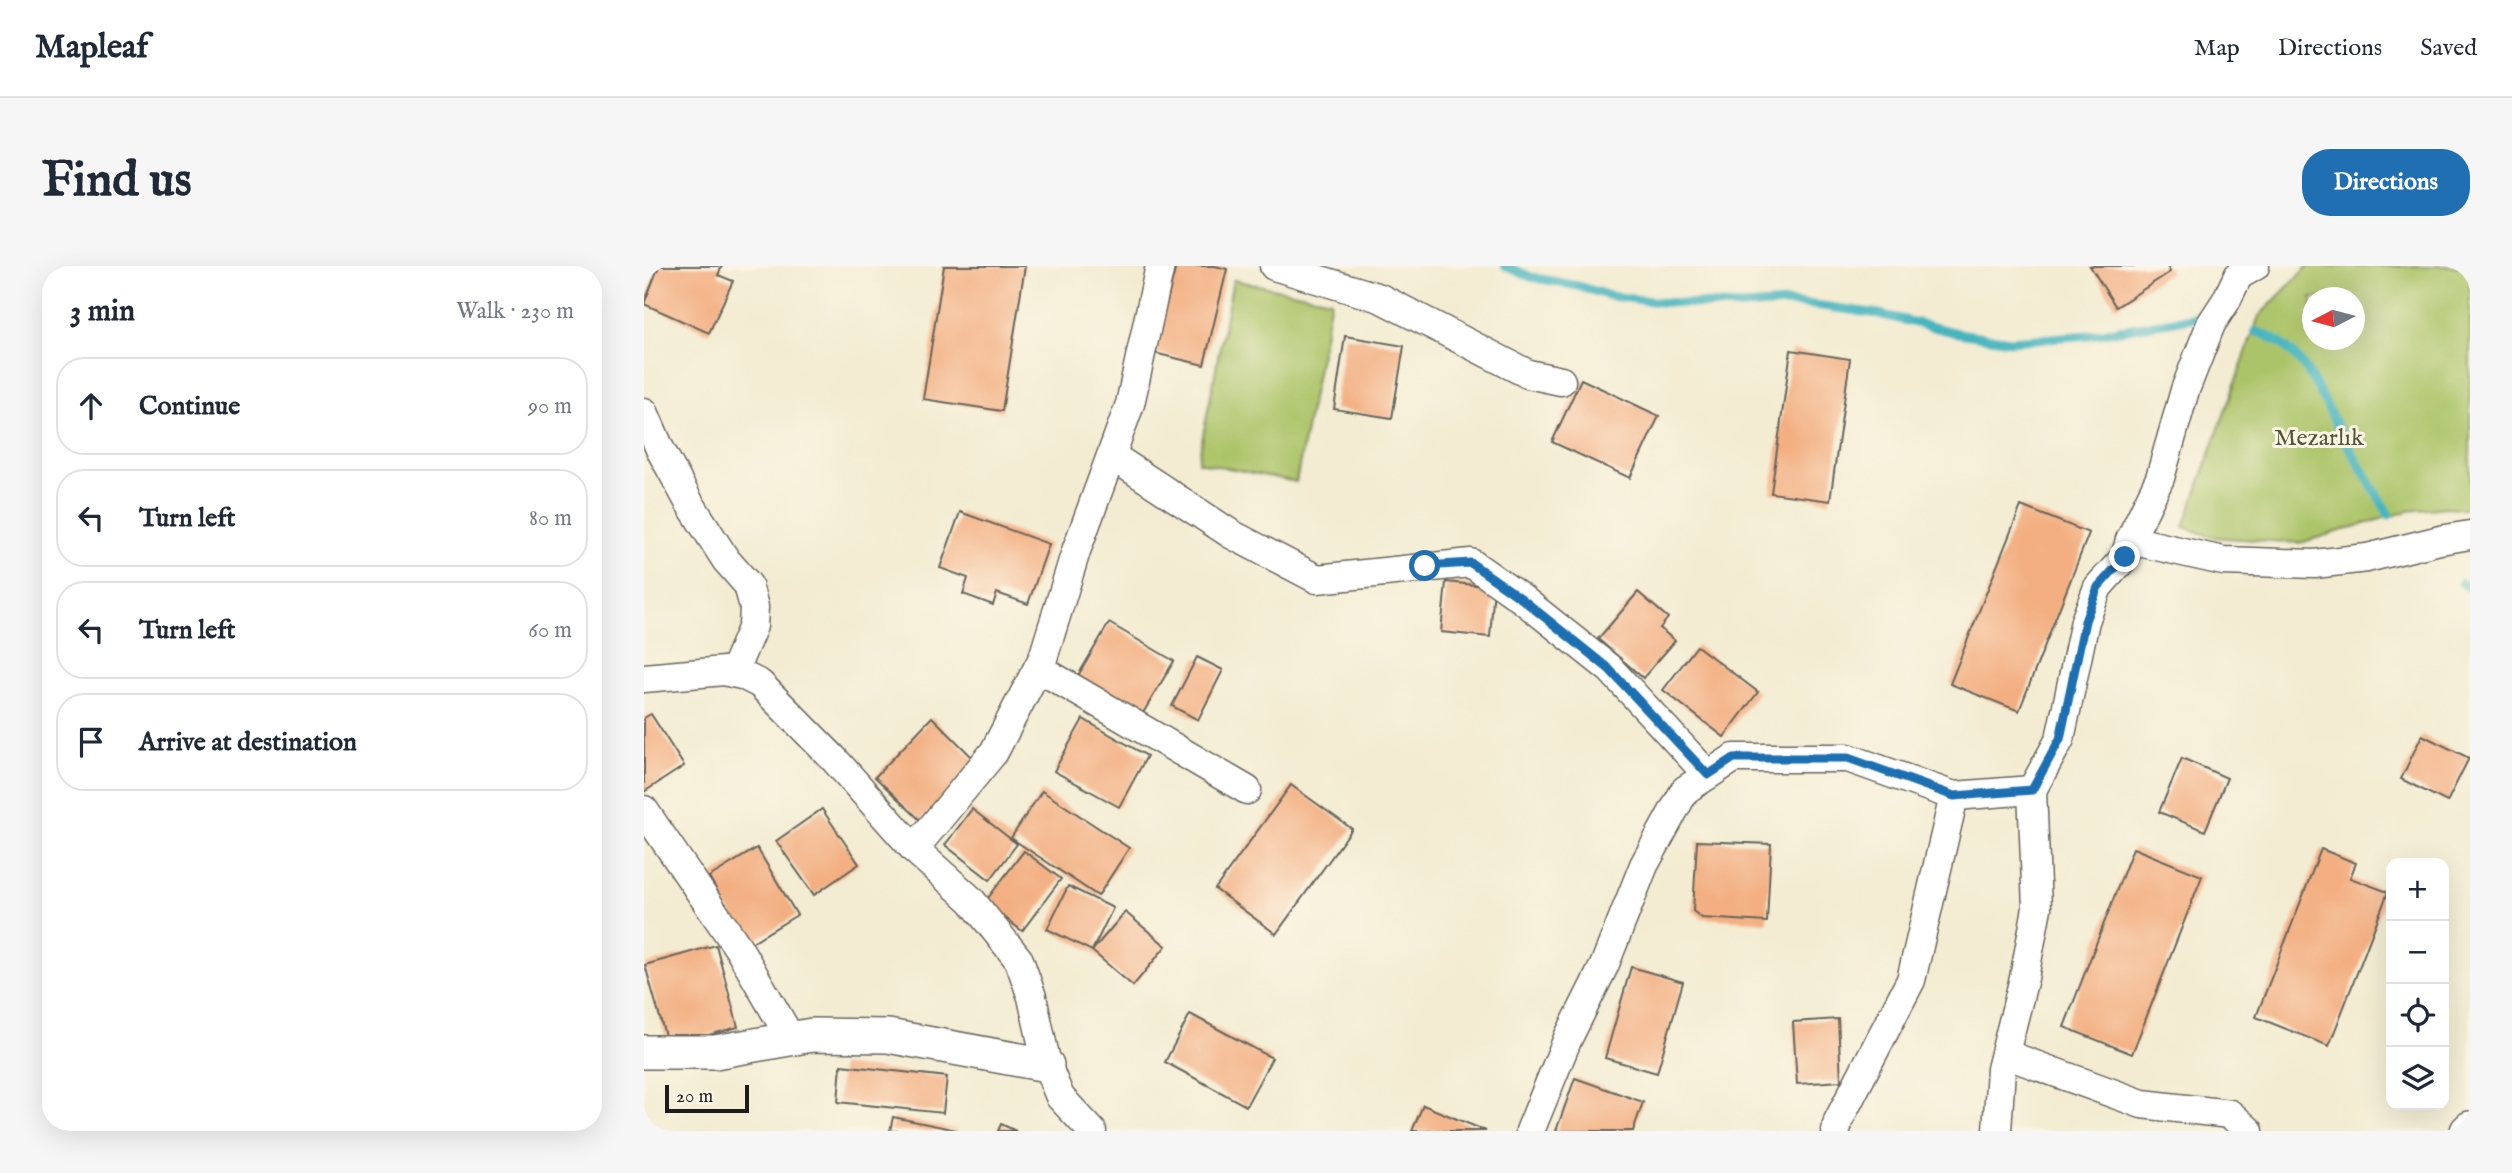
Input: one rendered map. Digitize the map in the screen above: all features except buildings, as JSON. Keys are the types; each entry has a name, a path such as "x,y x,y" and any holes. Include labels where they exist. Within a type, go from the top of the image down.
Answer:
{"street":[{"path":"914,849 994,751 1043,658 1076,551 1130,404 1160,266"},
{"path":"1274,266 1380,298 1528,374 1561,381"},
{"path":"1997,1131 2001,1069 2024,978 2037,908 2032,790 2060,739 2085,621 2098,587 2125,557 2130,540 2160,478 2185,390 2211,324 2238,276 2255,266"},
{"path":"644,412 660,449 689,502 726,560 748,585 754,607 753,626 733,673"},
{"path":"1112,456 1231,534 1317,579 1471,563 1522,599 1609,669 1708,775"},
{"path":"2130,540 2223,561 2314,564 2367,558 2470,535"},
{"path":"1038,668 1247,790"},
{"path":"644,678 724,671 760,684 834,759 914,849 971,900 1020,960 1048,1065 1060,1097 1092,1131"},
{"path":"1531,1131 1568,1038 1604,966 1644,865 1685,790 1734,758 1848,758 1954,796 2032,790"},
{"path":"1836,1131 1838,1121 1912,980 1954,796"},
{"path":"644,810 739,949 790,1039"},
{"path":"644,1052 715,1052 812,1035 888,1036 1048,1065"},
{"path":"2005,1054 2142,1104 2230,1114 2249,1131"}],"green space":[{"name":"Mezarlık","path":"2308,266 2470,266 2470,509 2447,507 2408,511 2300,543 2212,537 2184,527 2259,316"},
{"path":"1233,280 1331,300 1296,482 1198,462"}],"waterway":[{"path":"1505,266 1531,277 1578,286 1610,296 1660,302 1743,306 1786,303 1815,305 1879,314 1958,333 2010,341 2091,335 2209,315"},
{"path":"2255,331 2272,338 2299,360 2389,515"},
{"path":"2462,583 2470,588"}],"route":[{"path":"1425,566 1471,563 1522,599 1609,669 1708,775 1734,758 1848,758 1954,796 2032,790 2060,739 2085,621 2098,587 2125,557"}]}
